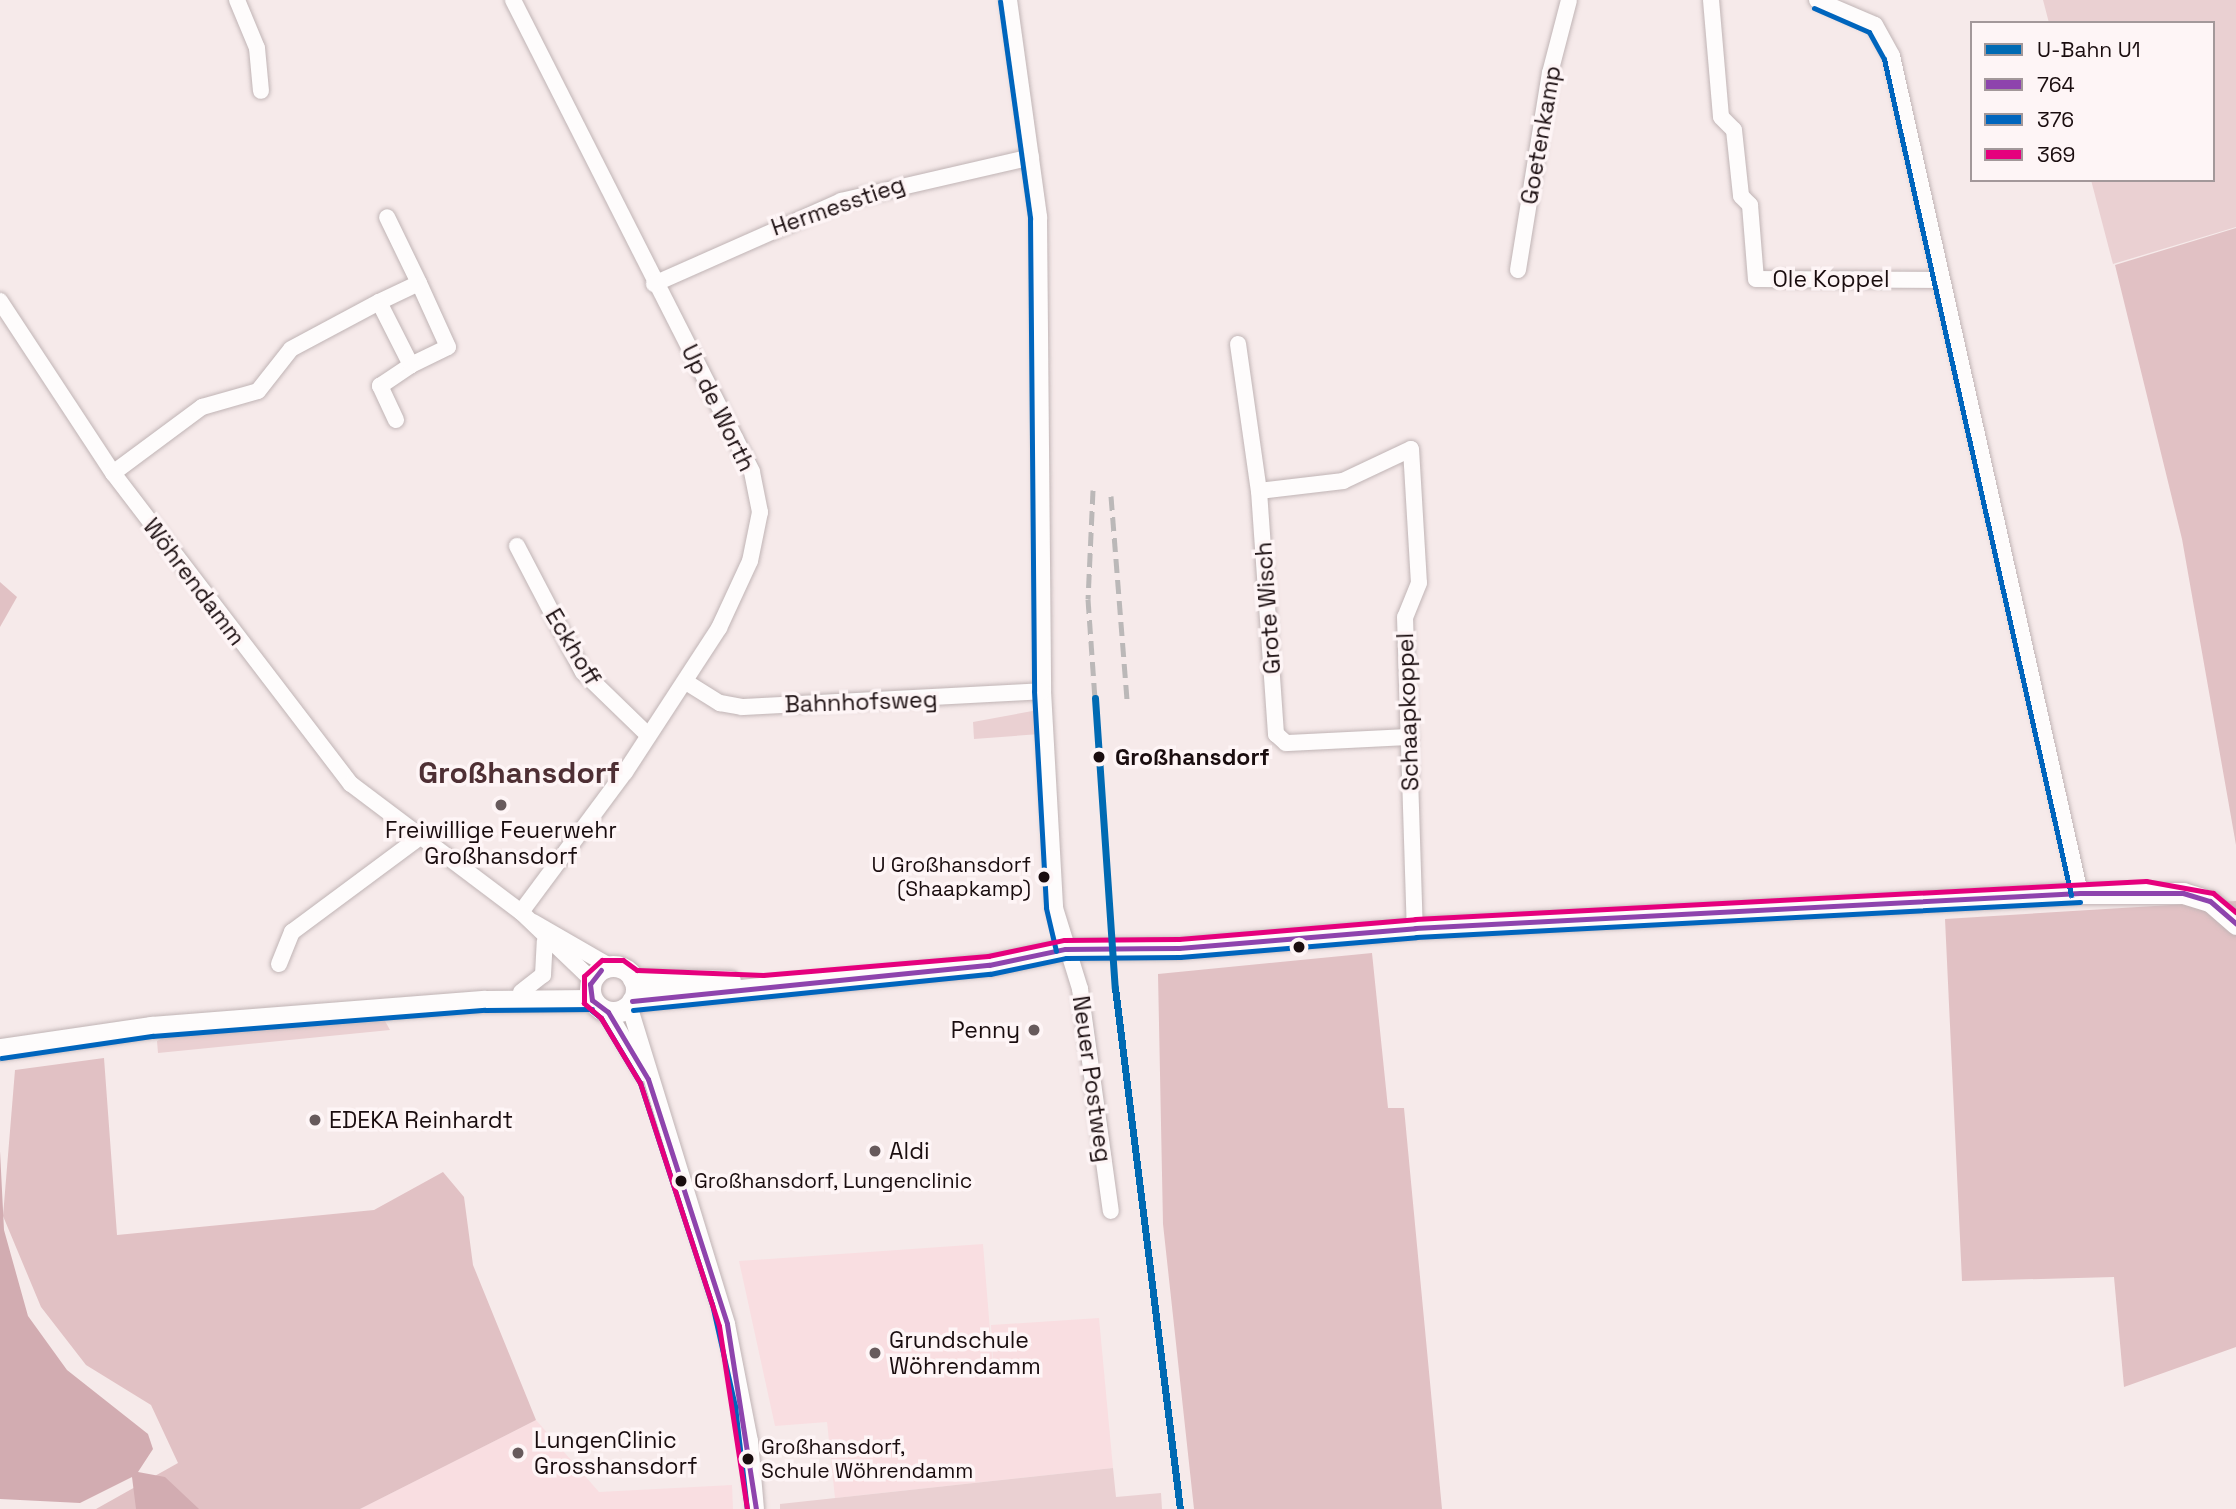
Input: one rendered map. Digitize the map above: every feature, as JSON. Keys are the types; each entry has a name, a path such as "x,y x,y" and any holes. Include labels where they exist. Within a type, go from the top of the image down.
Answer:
{"main road":[{"path":"485,1001 521,992 596,994 631,1003 763,984 989,965 1065,949 1179,948 1415,928 2080,893 2183,893 2210,901 2236,924"},
{"path":"596,994 611,967"},
{"name":"Wöhrendamm","path":"611,967 633,979 631,1003"},
{"path":"633,979 763,984"},
{"path":"0,1049 151,1027 596,994"}],"street":[{"path":"237,0 257,48 261,91"},
{"name":"Up de Worth","path":"513,0 654,284 752,472 760,512 741,585 686,682 647,734 527,917"},
{"name":"Neuer Postweg","path":"1009,0 1039,217 1043,691 1054,898 1065,949 1080,989 1111,1211"},
{"name":"Goetenkamp","path":"1518,270 1549,74 1569,0"},
{"name":"Ole Koppel","path":"1711,0 1721,117 1734,130 1741,196 1750,205 1756,279 1942,280"},
{"path":"1817,0 1862,15 1884,36 1942,280 2080,893"},
{"name":"Hermesstieg","path":"654,284 841,201 1031,157"},
{"path":"387,217 448,347 411,365 380,386 396,419"},
{"path":"113,473 202,407 258,391 291,349 419,283"},
{"name":"Wöhrendamm","path":"0,301 113,473 328,757 417,839 527,917 611,967"},
{"path":"379,302 411,365"},
{"name":"Grote Wisch","path":"1238,344 1259,491 1276,734 1286,743 1410,737"},
{"name":"Schaapkoppel","path":"1259,491 1343,481 1411,449 1419,583 1405,617 1415,928"},
{"name":"Eckhoff","path":"517,545 583,672 647,734"},
{"name":"Bahnhofsweg","path":"686,682 720,703 742,707 1043,691"},
{"path":"279,964 292,932 417,839"},
{"name":"Wöhrendamm","path":"527,917 545,942 596,994 648,1079"},
{"path":"521,992 543,975 545,942"},
{"name":"Wöhrendamm","path":"631,1003 648,1079 727,1324 750,1441 756,1509"}],"shaded area":[{"path":"2043,0 2236,0 2236,227 2113,264 2092,182 2215,182 2215,21 2048,21"},
{"path":"2236,228 2236,845 2182,539 2115,265"},
{"path":"0,582 17,597 0,627"},
{"path":"1038,710 1040,734 974,739 973,722"},
{"path":"2236,901 2236,1347 2124,1387 2114,1277 1962,1281 1945,919"},
{"path":"1372,953 1388,1108 1404,1108 1442,1509 1194,1509 1163,1224 1158,974"},
{"path":"385,1021 390,1030 158,1053 157,1041 165,1037"},
{"path":"104,1058 117,1235 374,1210 443,1172 464,1197 473,1265 536,1420 360,1509 96,1509 178,1463 151,1405 86,1365 41,1307 3,1216 15,1070"},
{"path":"0,1151 4,1230 28,1316 67,1370 148,1434 153,1449 138,1472 165,1477 199,1509 136,1509 132,1477 80,1503 0,1499"},
{"name":"Grundschule Wöhrendamm","path":"983,1244 994,1380 991,1325 1099,1318 1113,1468 835,1498 827,1422 775,1426 739,1261"},
{"name":"LungenClinic Grosshansdorf","path":"536,1420 599,1492 732,1485 733,1509 360,1509"},
{"path":"1113,1468 1116,1497 1161,1493 1162,1509 780,1509 780,1504"}],"railway":[{"path":"1093,490 1088,599 1095,698"},
{"path":"1111,496 1127,701"}],"metro line":[{"name":"U1","path":"1095,698 1115,988 1180,1509"}],"transit line":[{"name":"376","path":"1000,1 1030,218 1034,691 1046,908 1056,951"},
{"name":"376","path":"1814,8 1869,32 1884,59 2071,895"},
{"name":"369","path":"747,1509 719,1326 640,1083 601,1018 584,1003 584,976 602,960 623,960 637,970 763,975 988,956 1064,940 1179,939 1415,919 2146,881 2213,893 2236,912"},
{"name":"764","path":"632,1001 989,965 1065,949 1179,948 1415,928 2080,893 2183,893 2210,901 2236,924"},
{"name":"376","path":"633,1010 990,974 1066,958 1180,957 1416,937 2080,902"},
{"name":"764","path":"601,970 590,984 592,1000 608,1012 648,1079 727,1324 756,1509"},
{"name":"376","path":"587,1007 601,1018 640,1083 712,1304 735,1406 747,1509"},
{"name":"376","path":"1,1058 152,1036 485,1010 592,1009"}],"place":[{"name":"Großhansdorf","path":"1099,757"},
{"name":"Freiwillige Feuerwehr Großhansdorf","path":"501,805"},
{"name":"U Großhansdorf (Shaapkamp)","path":"1044,877"},
{"name":"Penny","path":"1034,1030"},
{"name":"EDEKA Reinhardt","path":"315,1120"},
{"name":"Aldi","path":"875,1151"},
{"name":"Großhansdorf, Lungenclinic","path":"681,1181"},
{"name":"Grundschule Wöhrendamm","path":"875,1353"},
{"name":"LungenClinic Grosshansdorf","path":"518,1453"},
{"name":"Großhansdorf, Schule Wöhrendamm","path":"748,1459"}],"district":[{"name":"Großhansdorf","path":"519,773"}]}
